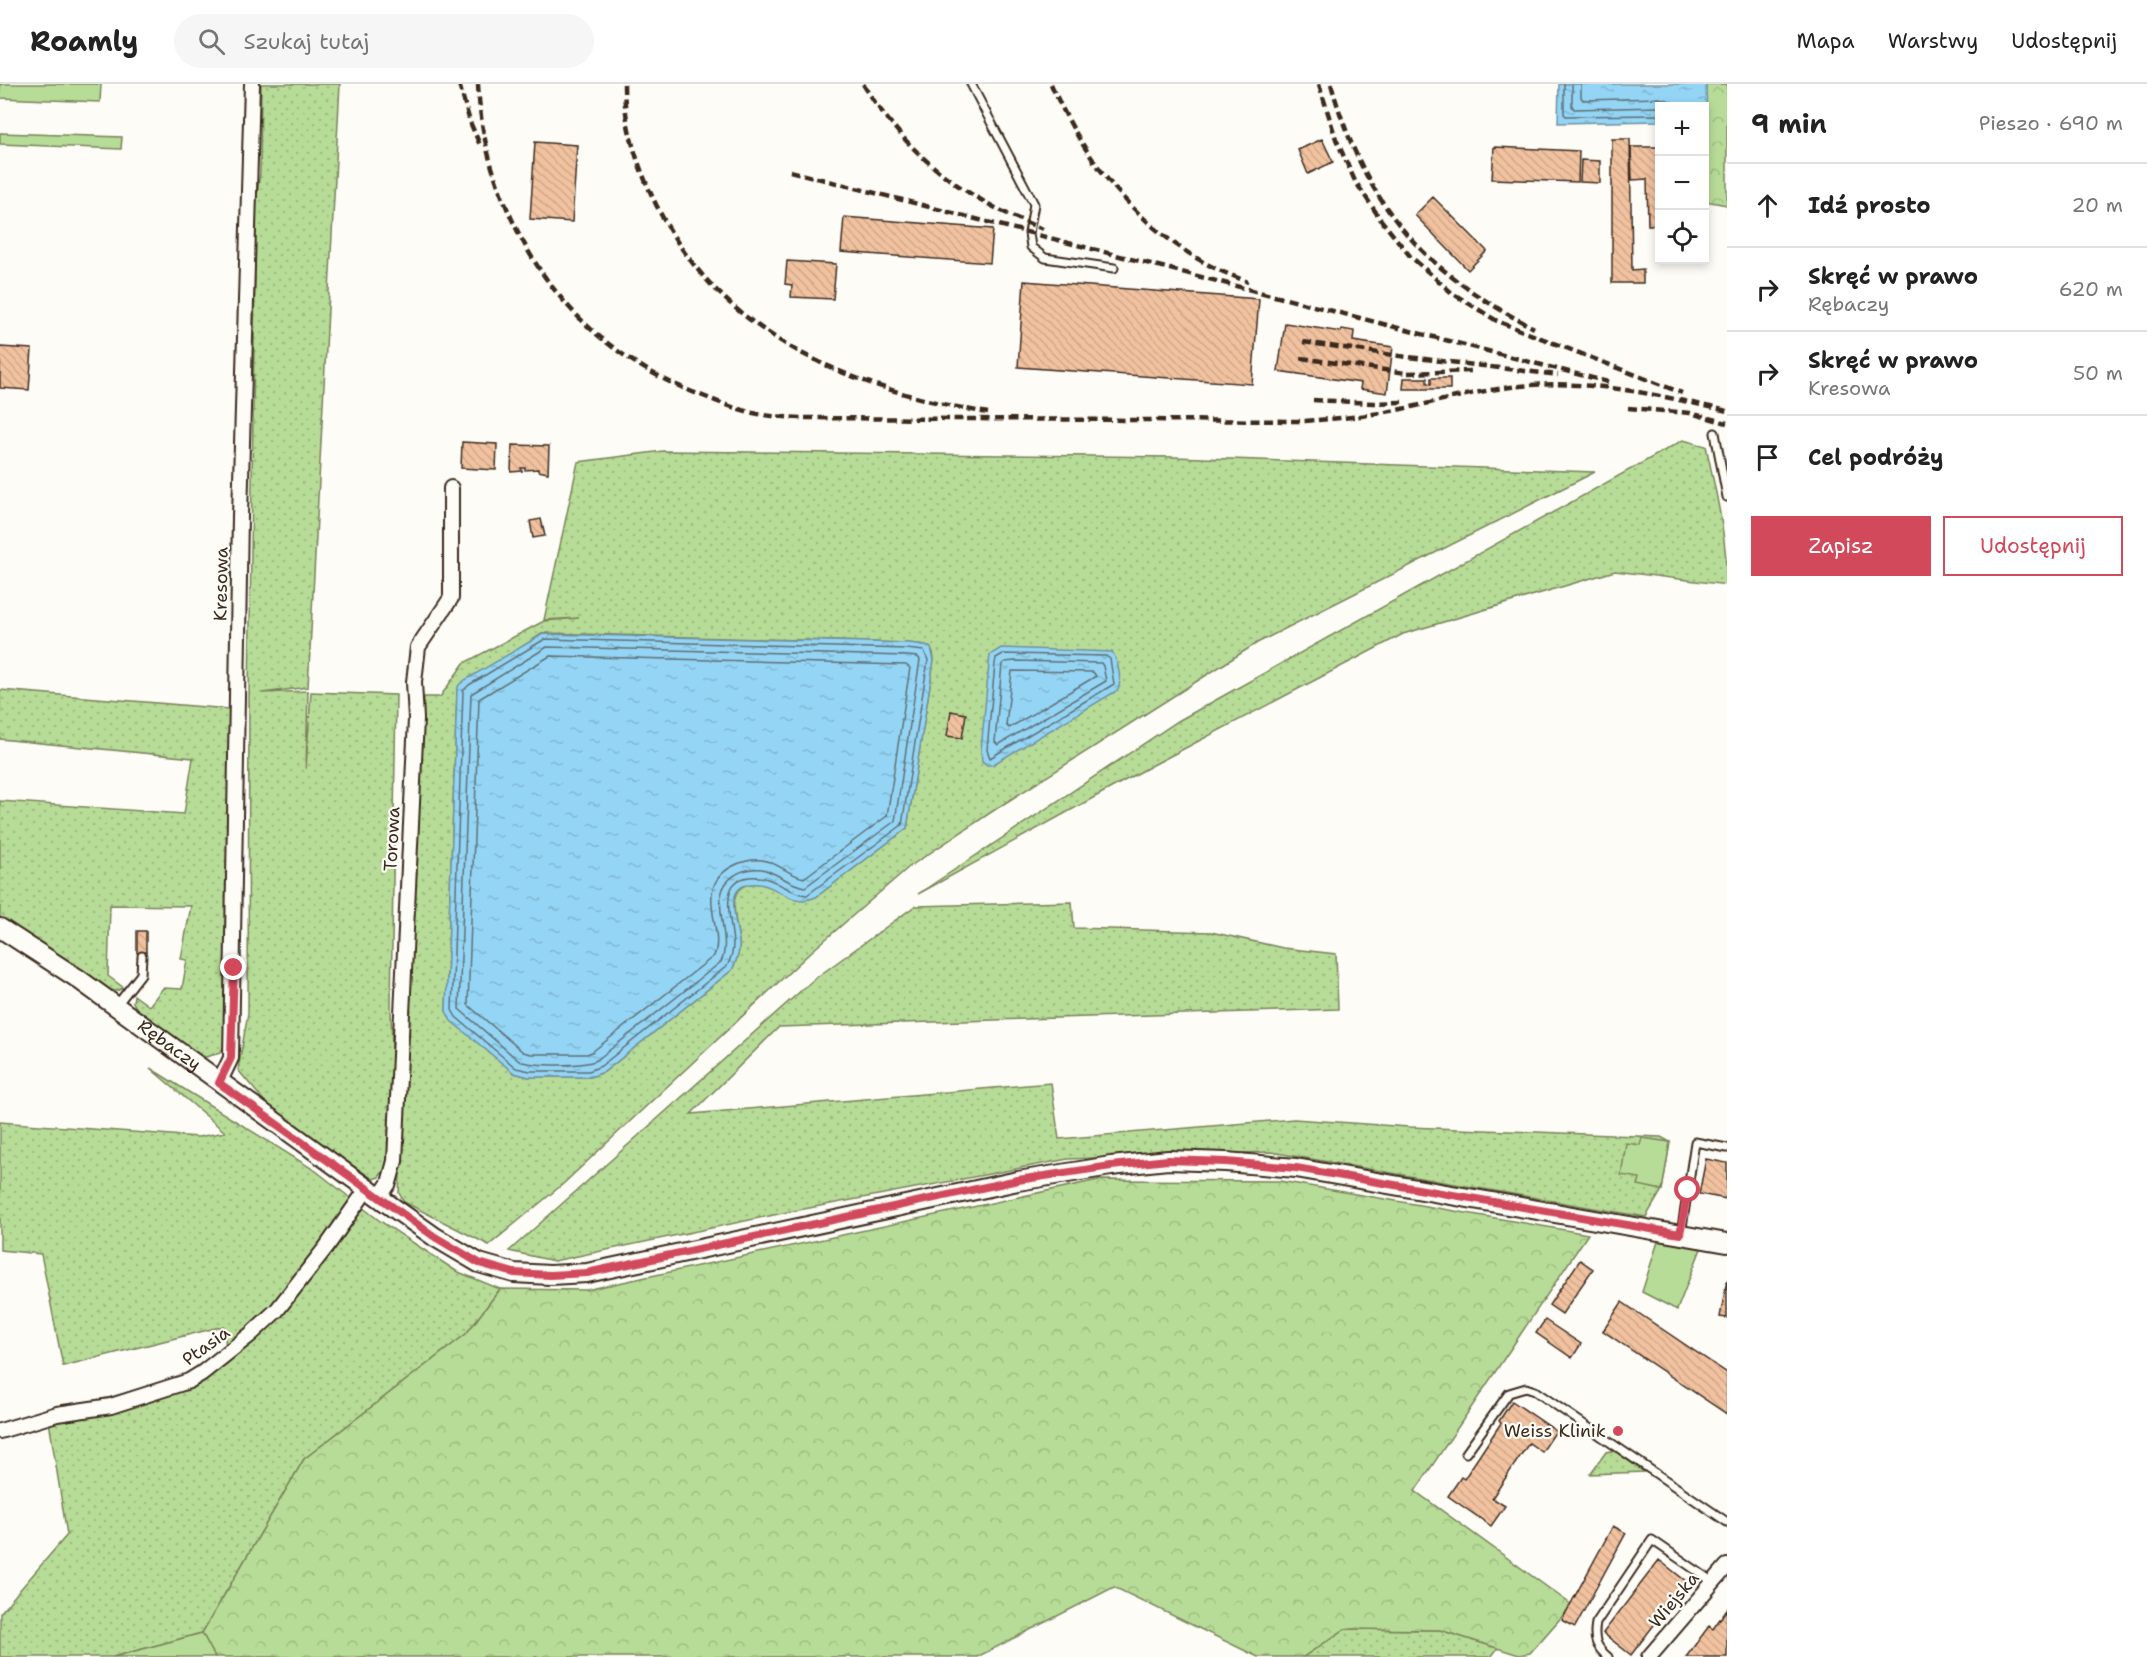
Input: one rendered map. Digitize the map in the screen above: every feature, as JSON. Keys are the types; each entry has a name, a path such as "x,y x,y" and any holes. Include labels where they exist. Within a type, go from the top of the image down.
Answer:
{"street":[{"name":"Kresowa","path":"219,1083 231,1058 240,516 252,84"},
{"name":"Torowa","path":"373,1194 389,1183 395,1161 416,719 414,682 418,647 451,598 451,489"},
{"name":"Rębaczy","path":"0,928 77,978 219,1083 435,1237 479,1263 514,1273 550,1275 587,1273 1018,1180 1168,1160 1296,1168 1727,1243"},
{"name":"Ptasia","path":"0,1431 57,1413 111,1406 189,1380 202,1373 277,1310 327,1246 373,1194"},
{"name":"Wiejska","path":"1649,1657 1727,1566"}],"lane":[{"path":"972,84 1034,204 1029,233 1031,247 1045,258 1114,268"},
{"path":"1715,433 1727,497"},
{"path":"115,1007 141,974 142,957"},
{"path":"1680,1234 1695,1142 1727,1148"},
{"path":"1466,1453 1509,1393 1526,1388 1535,1391 1727,1522"},
{"path":"1608,1657 1599,1649 1594,1637 1596,1623 1652,1540 1713,1582"}],"green space":[{"path":"0,84 101,84 100,102 0,98"},
{"path":"261,84 340,84 308,687 262,693 308,691 306,769 311,692 396,695 391,1005 393,1101 386,1168 379,1177 373,1179 282,1119 238,1070 248,1013 249,694 256,203 260,172"},
{"path":"1706,84 1727,84 1727,205 1709,202 1709,102 1706,102"},
{"path":"0,133 122,137 121,149 0,144"},
{"path":"1683,440 1706,446 1723,532 1727,585 1615,571 1403,634 1153,765 918,894 1178,721"},
{"path":"663,451 1174,457 1595,472 1257,643 909,867 812,951 563,1184 489,1245 404,1202 399,1193 424,697 440,697 464,663 544,621 579,618 544,620 578,462","holes":["543,633 926,645 933,652 934,660 907,828 816,897 762,883 746,885 739,890 734,906 739,950 732,970 604,1072 590,1077 529,1077 514,1073 446,1011 457,690"]},
{"path":"0,690 229,709 226,965 228,1040 220,1053 206,1057 197,1054 139,1013 133,1002 134,995 149,1006 163,988 182,989 187,960 181,959 191,906 110,905 108,976 124,988 116,991 106,989 0,919 0,801 184,814 193,758 0,739"},
{"path":"1072,902 1074,928 1211,932 1283,948 1336,954 1338,1009 779,1027 691,1114 1051,1083 1059,1139 1294,1119 1409,1127 1661,1137 1670,1142 1662,1190 1646,1217 1271,1152 1068,1159 788,1212 554,1261 509,1251 813,980 915,906"},
{"path":"150,1068 316,1171 380,1221 456,1271 500,1289 466,1334 304,1459 202,1633 113,1657 0,1657 0,1613 67,1535 48,1415 227,1364 224,1326 63,1366 41,1254 0,1250 0,1122 198,1137 225,1132"},
{"path":"1642,1138 1670,1142 1662,1190 1638,1185 1640,1178 1621,1175 1626,1143 1640,1145"},
{"path":"1098,1180 1280,1181 1588,1234 1415,1491 1572,1605 1530,1653 1519,1655 1440,1630 1345,1629 1303,1657 1258,1657 1114,1587 977,1657 215,1657 202,1633 304,1459 466,1334 500,1289 586,1290"},
{"path":"1659,1238 1702,1246 1677,1310 1642,1292"},
{"path":"1606,1452 1616,1452 1644,1472 1590,1474"},
{"path":"1345,1629 1440,1630 1498,1648 1491,1657 1303,1657"},
{"path":"202,1633 215,1657 113,1657"}],"water":[{"path":"1559,84 1706,84 1706,102 1655,102 1655,121 1558,123"},
{"path":"543,634 908,643 926,645 931,648 934,660 907,828 816,897 798,900 760,884 742,887 734,899 739,947 732,970 604,1072 590,1077 529,1077 514,1073 451,1021 446,1011 457,690 465,680"},
{"path":"1001,648 1112,652 1119,671 1118,690 992,765 987,765 982,761 981,750 990,655"}],"building":[{"path":"1322,139 1333,162 1308,174 1298,150"},
{"path":"1612,139 1630,139 1632,270 1643,269 1643,283 1612,283"},
{"path":"535,142 577,145 572,222 530,219"},
{"path":"1494,147 1579,151 1578,182 1492,179"},
{"path":"1631,147 1655,147 1655,225 1648,225 1647,179 1632,180"},
{"path":"1581,160 1600,161 1600,183 1580,182"},
{"path":"1433,197 1487,251 1468,270 1415,215"},
{"path":"844,217 993,229 990,263 841,252"},
{"path":"787,261 836,264 833,299 791,297 792,285 785,284"},
{"path":"1024,281 1259,299 1252,384 1018,367"},
{"path":"1285,323 1341,332 1342,329 1354,331 1353,341 1393,347 1387,393 1360,389 1361,383 1278,371"},
{"path":"0,347 32,349 29,390 0,388"},
{"path":"1404,378 1427,378 1427,383 1431,384 1431,378 1450,378 1450,389 1403,389"},
{"path":"462,442 497,444 496,470 461,468"},
{"path":"512,445 549,446 548,473 538,471 538,469 525,470 525,468 521,468 522,471 511,472"},
{"path":"541,519 545,536 533,538 530,521"},
{"path":"951,711 966,714 962,738 947,736"},
{"path":"137,931 146,931 146,953 137,953"},
{"path":"1706,1159 1727,1163 1727,1199 1699,1194"},
{"path":"1580,1260 1593,1269 1562,1314 1549,1305"},
{"path":"1727,1280 1727,1318 1720,1317"},
{"path":"1622,1302 1727,1373 1727,1414 1603,1331"},
{"path":"1545,1320 1581,1344 1572,1358 1536,1333"},
{"path":"1512,1401 1556,1431 1542,1452 1529,1443 1492,1498 1505,1506 1491,1526 1448,1496 1461,1477 1464,1479 1501,1423 1499,1421"},
{"path":"1613,1526 1626,1533 1575,1627 1562,1620"},
{"path":"1659,1560 1687,1582 1631,1655 1603,1633"},
{"path":"1727,1609 1727,1657 1686,1657 1709,1626 1713,1629"}],"railway":[{"path":"459,84 470,122 480,145"},
{"path":"478,84 484,135 503,199 526,247 544,276 565,302 588,326 641,366 703,396 749,412 800,418 1305,421 1364,415 1483,392 1546,384 1625,390 1727,411"},
{"path":"624,84 626,114 636,157 653,198 680,246 712,286 750,320 792,348 837,370 885,388 988,413"},
{"path":"863,84 899,133 940,172 988,204 1043,229"},
{"path":"1051,84 1079,138 1095,163 1134,208 1155,229 1179,247 1210,266 1248,282"},
{"path":"1319,84 1336,139 1355,181 1381,220 1410,256 1452,293 1497,321 1682,393"},
{"path":"1331,84 1345,127 1361,165 1381,200 1404,230 1430,258 1460,283 1534,328"},
{"path":"790,171 1608,382"},
{"path":"1303,342 1558,375"},
{"path":"1301,358 1406,373 1473,371"},
{"path":"1313,400 1402,402"},
{"path":"1628,408 1690,413 1727,423"}],"place":[{"name":"Weiss Klinik","path":"1618,1431"}],"route":[{"path":"234,968 231,1058 219,1083 435,1237 479,1263 514,1273 550,1275 587,1273 1018,1180 1168,1160 1296,1168 1680,1234 1688,1190"}]}
